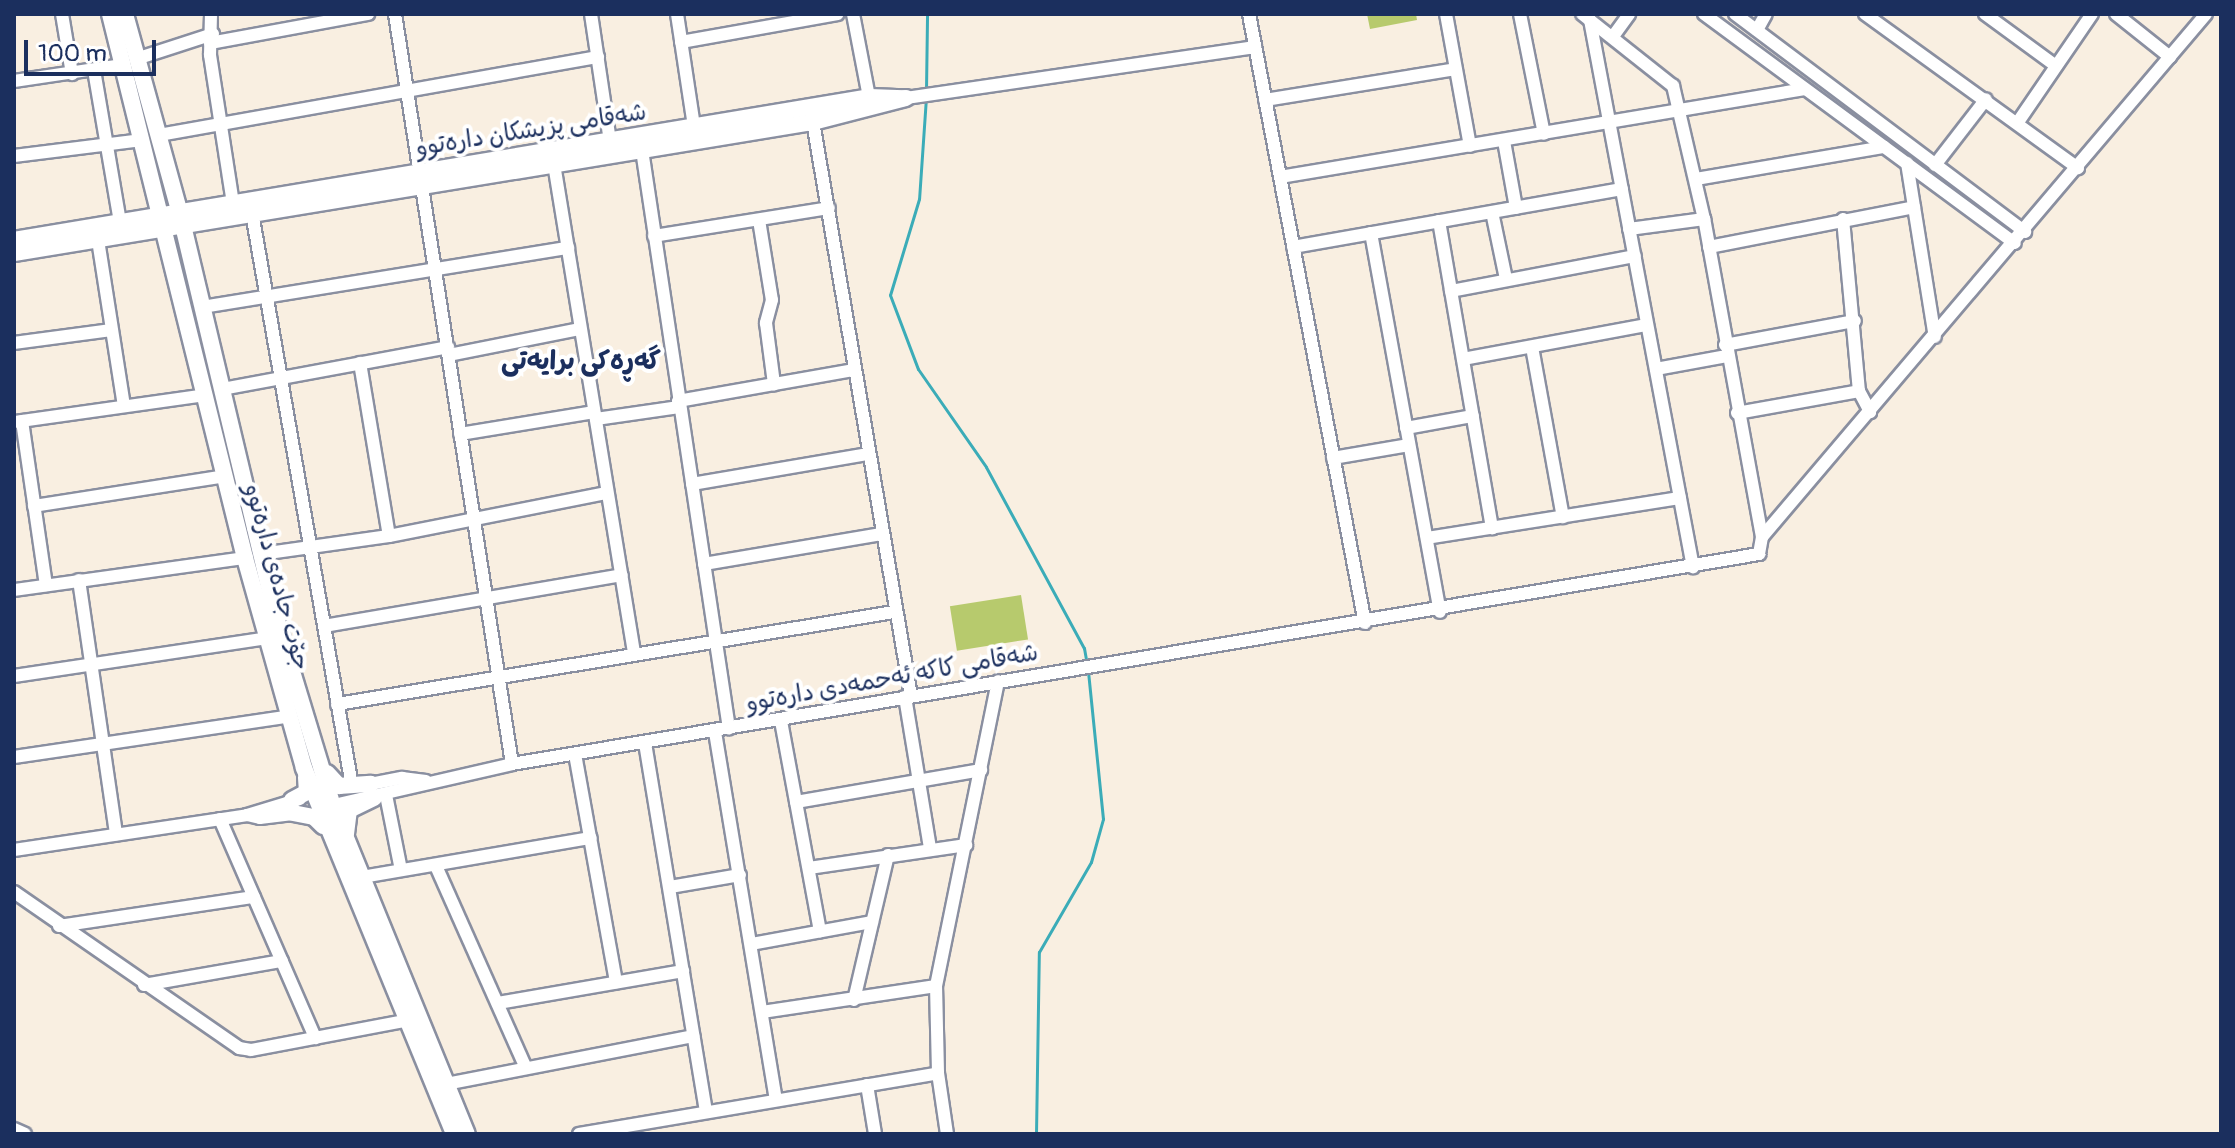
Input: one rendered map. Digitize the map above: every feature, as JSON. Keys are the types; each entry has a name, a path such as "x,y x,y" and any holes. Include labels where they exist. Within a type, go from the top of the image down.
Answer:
{"main road":[{"name":"جۆت جادەی دارەتوو","path":"110,14 129,62 202,307 225,476 316,749 323,801"},
{"name":"جۆت جادەی دارەتوو","path":"125,14 129,62"},
{"name":"شەقامی پزیشکان دارەتوو","path":"174,221 233,204 554,164 694,127 869,97 901,99"},
{"name":"شەقامی پزیشکان دارەتوو","path":"174,221 252,213 610,141 640,143 813,122 901,99"},
{"name":"جۆت جادەی دارەتوو","path":"174,221 253,556 267,638 304,768 323,801 342,846 404,1021 454,1134"},
{"path":"14,240 120,222 174,221"},
{"path":"14,253 98,240 174,221"},
{"path":"316,749 333,782 377,792"},
{"path":"304,768 308,790 292,807 319,820 342,846"},
{"path":"342,846 347,812 377,792"},
{"name":"جۆت جادەی دارەتوو","path":"342,846 362,877 467,1134"}],"street":[{"path":"62,14 72,74"},
{"path":"211,14 218,123 233,204"},
{"path":"14,81 94,70 212,38 306,19 368,14"},
{"path":"395,14 512,764"},
{"path":"591,14 610,141"},
{"path":"677,14 694,127"},
{"path":"681,42 838,14"},
{"path":"853,14 869,97"},
{"path":"1249,14 1365,623"},
{"path":"1446,14 1470,146"},
{"path":"1520,14 1544,134"},
{"path":"1614,35 1629,14"},
{"path":"1704,14 2015,243"},
{"path":"1735,14 2025,232"},
{"path":"1757,30 1766,14"},
{"path":"1865,14 2078,168"},
{"path":"1985,14 2056,66"},
{"path":"2018,122 2092,14"},
{"path":"2116,14 2170,57"},
{"path":"1762,537 2025,232 2206,14"},
{"path":"1586,17 1614,35 1673,86 1704,219 1762,537"},
{"path":"1586,17 1622,189 1693,567"},
{"name":"شەقامی پزیشکان دارەتوو","path":"901,99 1255,47"},
{"path":"14,156 150,138 218,123 598,57"},
{"path":"1265,100 1456,69"},
{"path":"94,70 120,222"},
{"path":"1280,177 1805,89"},
{"path":"1935,165 1986,99"},
{"path":"813,122 930,848"},
{"path":"1504,141 1516,208"},
{"path":"640,143 729,729"},
{"path":"1696,179 1884,147"},
{"path":"1907,163 1935,337"},
{"path":"554,164 634,655"},
{"path":"1293,247 1622,189"},
{"path":"1709,247 1914,207"},
{"path":"654,236 829,208"},
{"path":"1492,212 1506,279"},
{"path":"252,213 284,377 309,548 352,786"},
{"path":"1629,229 1704,219"},
{"path":"1843,219 1855,321 1859,391 1870,412"},
{"path":"759,220 772,300 766,323 774,384"},
{"path":"1439,221 1492,528"},
{"path":"1371,233 1440,612"},
{"path":"98,240 124,406"},
{"path":"202,307 568,248"},
{"path":"1451,291 1635,256"},
{"path":"1656,369 1855,321"},
{"path":"1463,359 1647,325"},
{"path":"46,585 18,421 214,392 360,363 579,329"},
{"path":"14,343 111,330"},
{"path":"1532,347 1563,517"},
{"path":"360,363 389,536"},
{"path":"460,434 678,404 854,370"},
{"path":"1737,413 1859,391"},
{"path":"1406,428 1473,416"},
{"path":"1333,458 1409,445"},
{"path":"692,484 868,454"},
{"path":"34,506 225,476"},
{"path":"14,590 389,536 607,493"},
{"path":"1427,538 1680,498"},
{"path":"704,564 881,534"},
{"name":"شەقامی کاکە ئەحمەدی دارەتوو","path":"14,850 247,815 512,764 781,721 998,681 1440,612 1755,557 1763,550 1762,537"},
{"path":"324,626 622,575"},
{"path":"79,580 116,834"},
{"path":"337,704 894,612"},
{"path":"14,676 267,638"},
{"path":"947,1134 938,1073 936,986 998,681"},
{"path":"14,757 290,716"},
{"path":"781,721 820,931"},
{"path":"715,732 776,1100"},
{"path":"645,743 706,1112"},
{"path":"575,754 616,982"},
{"path":"796,802 981,770"},
{"name":"شەقامی کاکە ئەحمەدی دارەتوو","path":"377,792 402,778 427,781"},
{"path":"377,792 401,870"},
{"path":"220,819 315,1038"},
{"path":"362,877 591,838"},
{"path":"809,868 966,845"},
{"path":"854,1000 888,855"},
{"path":"436,866 526,1068"},
{"path":"670,887 740,875"},
{"path":"14,892 239,1048 315,1038 404,1021"},
{"path":"59,926 254,897"},
{"path":"751,944 872,922"},
{"path":"144,985 282,961"},
{"path":"498,1003 683,971"},
{"path":"762,1012 936,986"},
{"path":"446,1084 693,1036"},
{"path":"588,1133 938,1073"},
{"path":"867,1085 875,1134"},
{"path":"663,1120 665,1134"},
{"path":"14,1129 25,1134"}],"green space":[{"path":"1367,14 1416,14 1417,20 1370,29"},
{"path":"1021,595 1028,639 957,651 950,606"}],"waterway":[{"path":"926,90 927,14"},
{"path":"926,97 919,199 890,295 918,369 986,467 1084,648 1087,665"},
{"path":"1036,1134 1039,952 1091,862 1103,819 1088,672"}],"district":[{"name":"گەڕەکی برایەتی","path":"581,362"}]}
